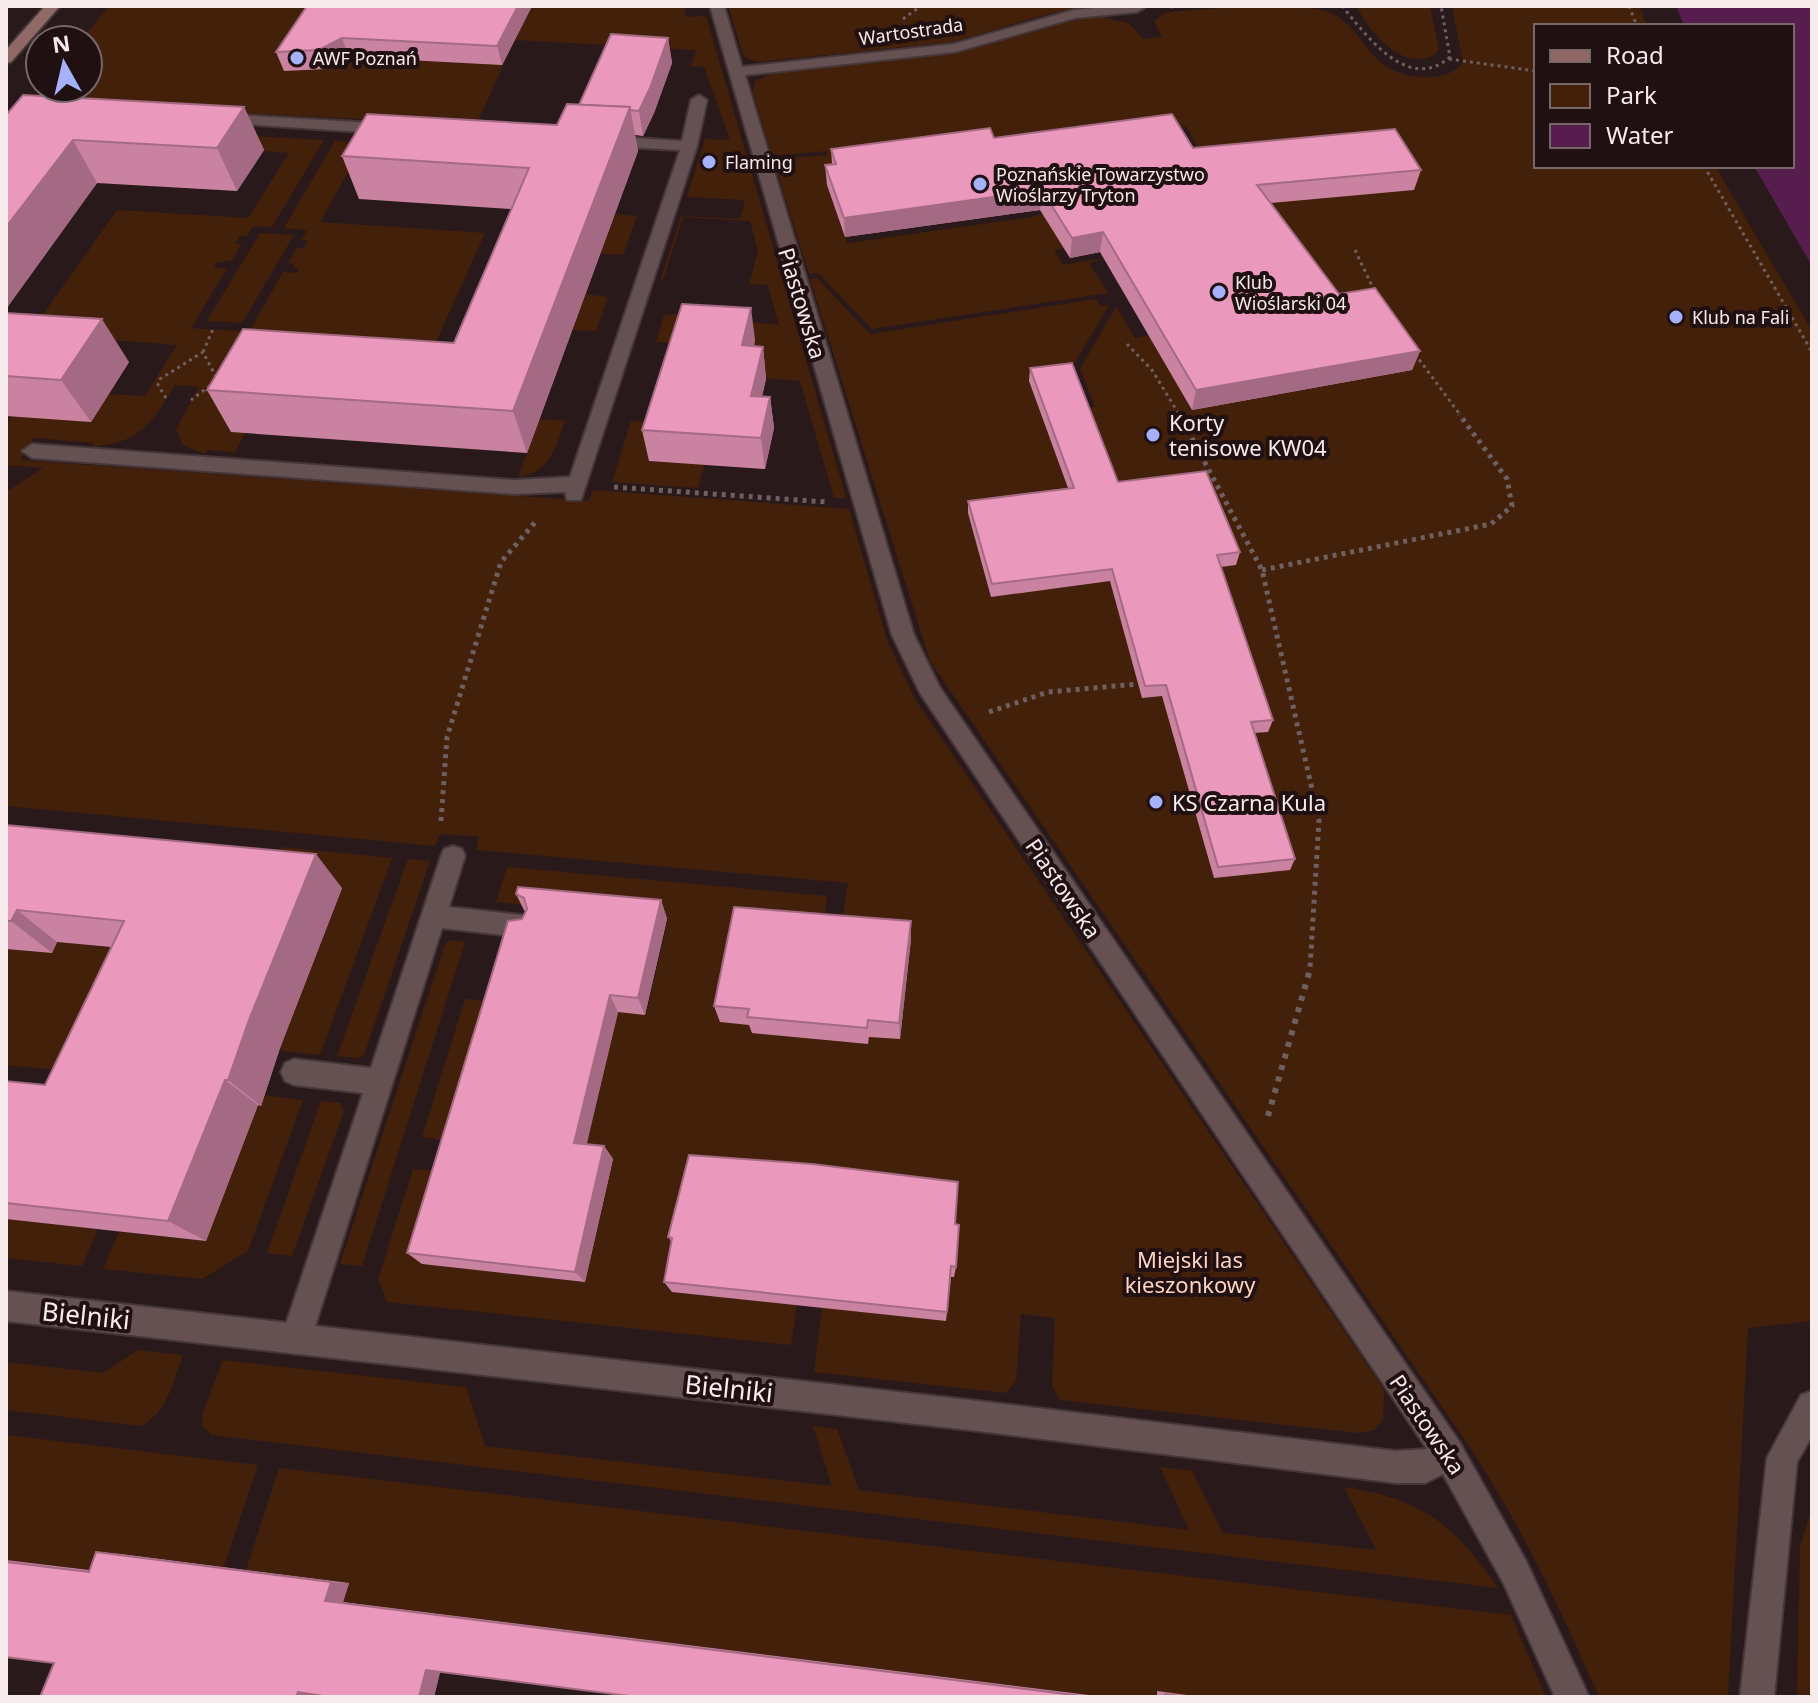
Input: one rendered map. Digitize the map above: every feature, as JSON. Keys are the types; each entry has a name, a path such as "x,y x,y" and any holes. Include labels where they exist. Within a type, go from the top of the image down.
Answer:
{"street":[{"path":"6,59 53,6"},
{"name":"Piastowska","path":"717,6 903,635 931,693 1449,1454 1490,1519 1533,1604 1572,1697"},
{"name":"Wartostrada","path":"735,72 955,48 1074,14 1137,8"},
{"path":"32,451 576,489 689,146 699,100"},
{"path":"200,118 405,130"},
{"path":"595,140 689,146"},
{"path":"296,1339 432,916 446,845"},
{"path":"432,916 522,926"},
{"path":"294,1072 380,1082"},
{"name":"Bielniki","path":"6,1306 978,1416 1396,1467 1425,1467 1449,1454"},
{"path":"1757,1697 1782,1458 1812,1406"}],"path":[{"path":"1342,6 1391,60 1420,68 1434,67 1450,57 1441,6"},
{"path":"1448,59 1534,71"},
{"path":"1705,168 1812,352"},
{"path":"1355,250 1382,302"},
{"path":"166,398 158,385 160,379 203,352 213,329"},
{"path":"1262,570 1491,524 1512,506 1507,479 1407,342"},
{"path":"1127,344 1152,370 1176,408 1262,570 1319,820 1311,965 1271,1111 1244,1153"},
{"path":"191,400 215,382 216,377 203,352"},
{"path":"576,489 864,505"},
{"path":"446,845 447,737 501,562 546,509"},
{"path":"984,713 1048,692 1138,684"}],"green space":[{"name":"AWF Poznań","path":"109,6 684,6 686,17 706,16 846,498 834,498 800,381 746,377 684,344 656,342 664,315 671,314 779,325 768,285 749,284 758,251 750,221 683,217 663,281 660,281 681,216 740,219 745,203 742,200 687,197 705,139 730,140 704,66 691,67 696,50 515,40 476,125 60,104 104,104 104,24 94,24"},
{"path":"728,6 1095,6 1048,14 952,42 758,62 744,57"},
{"path":"1356,6 1430,6 1439,49 1436,54 1423,58 1400,54 1379,38"},
{"path":"1452,6 1639,6 1646,24 1534,24 1534,168 1716,168 1812,331 1812,1321 1748,1328 1728,1697 1599,1697 1540,1570 1471,1449 930,661 810,279 817,278 870,334 1096,299 1100,306 1109,305 1071,369 1083,409 1095,407 1080,369 1116,307 1135,338 1322,300 1258,212 1054,250 1063,265 1104,258 1089,263 1108,293 872,329 818,273 809,274 773,159 827,155 827,151 772,156 753,92 755,81 773,73 958,53 1059,23 1100,16 1130,24 1143,39 1162,37 1154,21 1165,13 1222,8 1293,7 1325,11 1339,17 1389,68 1424,77 1441,76 1463,63","holes":["1186,126 1197,146 1127,155 1062,206 1033,217 847,243 827,185"]},
{"name":"Miejski las kieszonkowy","path":"236,135 324,140 272,227 253,226 247,236 240,236 235,243 241,245 232,260 216,263 214,268 227,268 191,328 249,332 283,272 297,273 299,269 293,268 295,264 288,263 297,248 304,248 308,241 302,240 307,230 284,228 335,141 438,147 357,156 320,222 485,233 426,364 239,351 210,401 247,404 232,432 245,433 235,452 207,450 205,454 183,445 176,429 199,387 175,385 151,420 134,436 93,446 94,443 34,438 20,460 589,501 593,490 849,509 887,640 915,699 1384,1390 1383,1420 1374,1430 1359,1433 1060,1400 1052,1386 1055,1318 1021,1314 1016,1381 1006,1393 814,1372 822,1308 797,1305 791,1345 387,1302 378,1279 413,1169 450,1173 423,1264 585,1282 579,1156 614,1011 646,1015 668,919 496,902 507,867 827,896 822,930 753,1025 824,1040 868,1044 869,1037 899,1039 840,932 848,883 476,850 479,837 440,834 435,846 6,806 6,492 43,468 6,465 6,424 12,416 101,406 108,394 145,396 177,345 29,334 117,210 248,218 289,153 227,148"},
{"path":"615,214 637,216 623,255 600,254"},
{"path":"260,233 294,235 242,323 207,321"},
{"path":"586,294 608,297 596,331 572,330"},
{"path":"539,419 565,421 545,464 518,477"},
{"path":"631,421 660,423 704,465 698,488 612,482"},
{"path":"281,847 392,858 320,1055 282,1051 280,1048 268,880"},
{"path":"408,859 430,861 364,1055 356,1058 337,1056"},
{"path":"451,940 465,942 362,1266 340,1264 445,944"},
{"path":"57,942 180,954 87,1073 6,1065 6,949 51,953"},
{"path":"465,999 500,1002 459,1142 422,1137"},
{"path":"262,1095 303,1100 248,1251 202,1279 103,1269 119,1232 206,1241 258,1105 261,1105"},
{"path":"321,1101 341,1103 344,1111 292,1256 267,1253"},
{"path":"6,1219 98,1229 82,1266 6,1258"},
{"path":"138,1350 183,1355 164,1404 141,1426 6,1410 6,1362 103,1373"},
{"path":"223,1360 466,1387 485,1446 832,1486 813,1426 837,1429 859,1490 1189,1530 1160,1467 1192,1471 1223,1533 1376,1550 1344,1487 1395,1499 1434,1518 1466,1547 1498,1588 211,1435 202,1425 203,1412"},
{"path":"6,1435 258,1465 224,1567 121,1554 113,1573 6,1560"},
{"path":"279,1468 1511,1615 1546,1697 1202,1697 1158,1692 1157,1697 1105,1697 343,1602 348,1583 246,1570"},
{"path":"1812,1507 1812,1697 1797,1697 1800,1547"}],"water":[{"path":"1676,6 1812,6 1812,266 1755,168 1794,168 1794,24 1683,24"}],"building":[{"path":"307,6 518,6 497,46 342,38 319,50 276,52"},
{"path":"611,34 668,38 639,111 630,110 630,107 579,105"},
{"path":"23,95 24,104 104,104 104,99 244,107 217,148 73,140 6,227 6,115"},
{"path":"567,104 630,107 513,411 207,390 243,329 454,343 529,168 342,156 367,114 557,125"},
{"path":"1172,114 1193,148 1395,129 1421,170 1257,185 1339,294 1375,288 1420,351 1196,390 1103,232 1072,238 1042,190 844,218 825,165 836,164 831,149 990,128 994,138"},
{"path":"682,304 751,308 742,345 763,347 751,396 770,397 761,438 642,430"},
{"path":"6,313 102,319 61,380 6,376"},
{"path":"1072,363 1118,482 1206,471 1240,552 1217,555 1273,720 1251,722 1295,859 1218,867 1166,685 1145,686 1112,569 992,584 968,501 1074,488 1030,368"},
{"path":"6,825 316,854 228,1080 225,1080 168,1221 6,1203 6,1081 45,1085 124,921 17,910 11,921 6,921"},
{"path":"518,887 661,900 638,998 610,995 574,1143 604,1146 575,1272 407,1253 508,921 522,919 527,909 524,898 516,894"},
{"path":"734,907 911,921 899,1023 868,1020 867,1028 747,1017 749,1009 714,1006"},
{"path":"689,1155 812,1164 958,1182 956,1267 951,1266 947,1312 664,1282 672,1238 668,1237"},
{"path":"96,1552 331,1582 325,1601 1089,1697 637,1697 426,1670 419,1697 330,1697 298,1692 296,1697 40,1697 54,1663 6,1657 6,1562 89,1572"}],"place":[{"name":"AWF Poznań","path":"297,58"},
{"name":"Flaming","path":"709,162"},
{"name":"Poznańskie Towarzystwo Wioślarzy Tryton","path":"980,184"},
{"name":"Klub Wioślarski 04","path":"1219,292"},
{"name":"Klub na Fali","path":"1676,317"},
{"name":"Korty tenisowe KW04","path":"1153,435"},
{"name":"KS Czarna Kula","path":"1156,802"}]}
